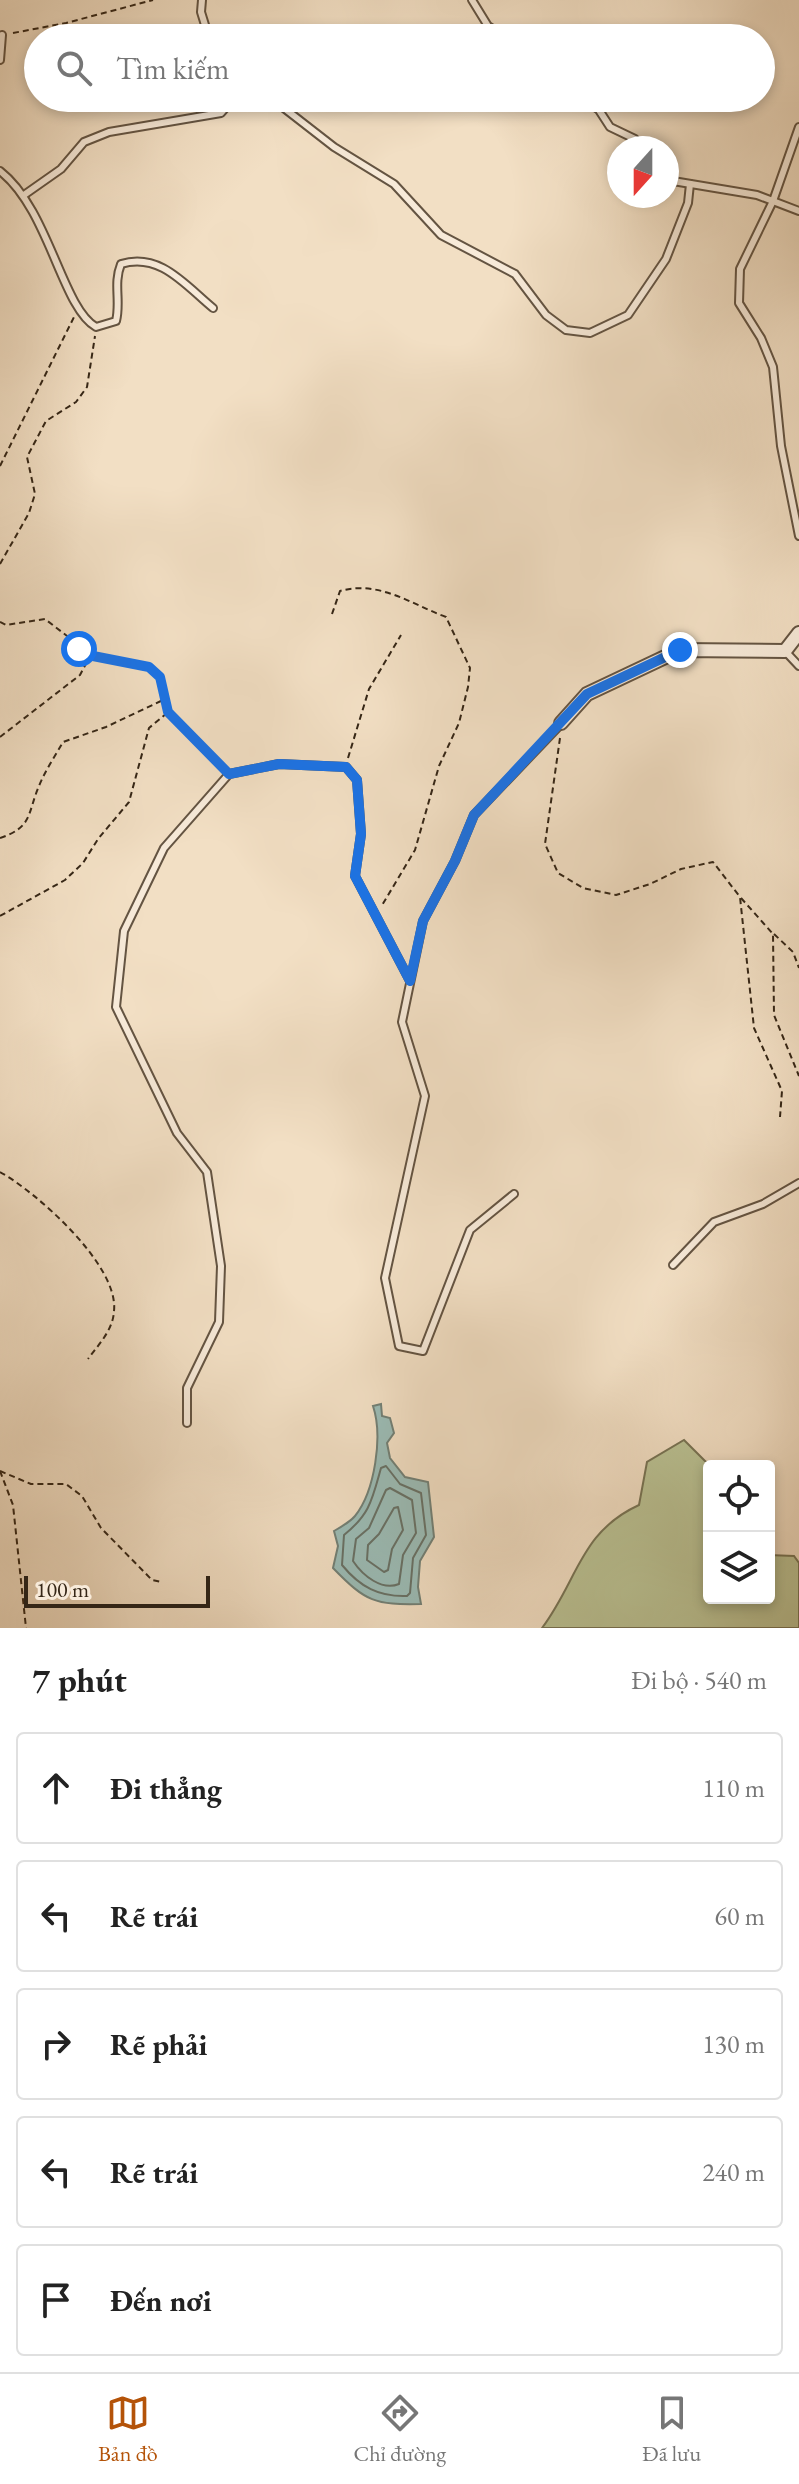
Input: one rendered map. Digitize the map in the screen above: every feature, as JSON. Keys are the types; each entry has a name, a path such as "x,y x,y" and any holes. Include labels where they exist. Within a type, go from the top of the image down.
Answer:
{"street":[{"path":"561,723 587,694 680,650 785,651 799,633"}],"lane":[{"path":"202,0 205,24"},
{"path":"472,0 487,24"},
{"path":"0,60 2,35"},
{"path":"24,195 61,169 84,142 109,132 222,112"},
{"path":"289,112 334,147 394,184 441,235 515,274 546,315 566,330 590,333 628,315 666,259 688,203 690,184"},
{"path":"600,112 610,127 629,136"},
{"path":"799,127 773,201 740,269 739,303 761,338 773,367 781,446 799,536"},
{"path":"0,171 18,185 47,233 83,320 96,327 116,321 120,305 115,279 121,264 137,259 160,264 213,308"},
{"path":"679,182 757,195 799,211"},
{"path":"785,651 799,666"},
{"path":"514,1194 470,1230 423,1351 399,1346 385,1278 425,1096 402,1022 423,921 455,861 474,815 561,723"},
{"path":"187,1423 187,1388 219,1322 221,1266 207,1172 177,1133 116,1007 124,931 164,848 229,774 279,764 346,767 357,780 361,834 355,876 410,981"},
{"path":"673,1265 714,1222 763,1204 799,1183"}],"path":[{"path":"61,24 153,0"},
{"path":"2,35 24,31"},
{"path":"0,466 78,309"},
{"path":"0,564 29,513 35,494 27,457 46,421 76,402 87,387 96,327"},
{"path":"332,614 340,591 368,587 385,591 446,617 470,668 459,723 439,766 415,850 376,915"},
{"path":"0,622 6,625 45,619 90,655 149,667 160,677 168,712 229,774"},
{"path":"346,767 369,689 401,635"},
{"path":"0,737 80,675 90,655"},
{"path":"0,838 17,832 28,820 38,787 63,742 106,727 164,699"},
{"path":"0,916 65,880 83,863 98,839 129,802 149,728 168,712"},
{"path":"561,723 545,844 558,873 583,888 616,895 650,884 681,869 713,862 740,897 793,952 799,968"},
{"path":"740,897 754,1028 782,1091 780,1117"},
{"path":"773,934 774,1015 799,1076"},
{"path":"0,1172 14,1180 74,1233 110,1283 115,1309 109,1331 88,1359"},
{"path":"0,1471 31,1484 66,1484 82,1496 101,1528 152,1580 162,1582"},
{"path":"0,1471 13,1505 26,1628"}],"green space":[{"path":"684,1440 704,1460 703,1604 775,1604 775,1555 794,1556 799,1563 799,1628 542,1628 592,1543 619,1516 639,1505 647,1462"}],"water":[{"path":"381,1404 382,1416 390,1418 394,1433 387,1443 390,1458 405,1477 428,1482 434,1537 420,1561 418,1587 421,1604 392,1604 372,1599 354,1588 333,1568 338,1546 334,1531 355,1516 368,1492 377,1447 373,1406"}],"route":[{"path":"79,649 93,656 149,667 160,677 168,712 229,774 279,764 346,767 357,780 361,834 355,876 410,981 423,921 455,861 474,815 587,694 680,650"}]}
